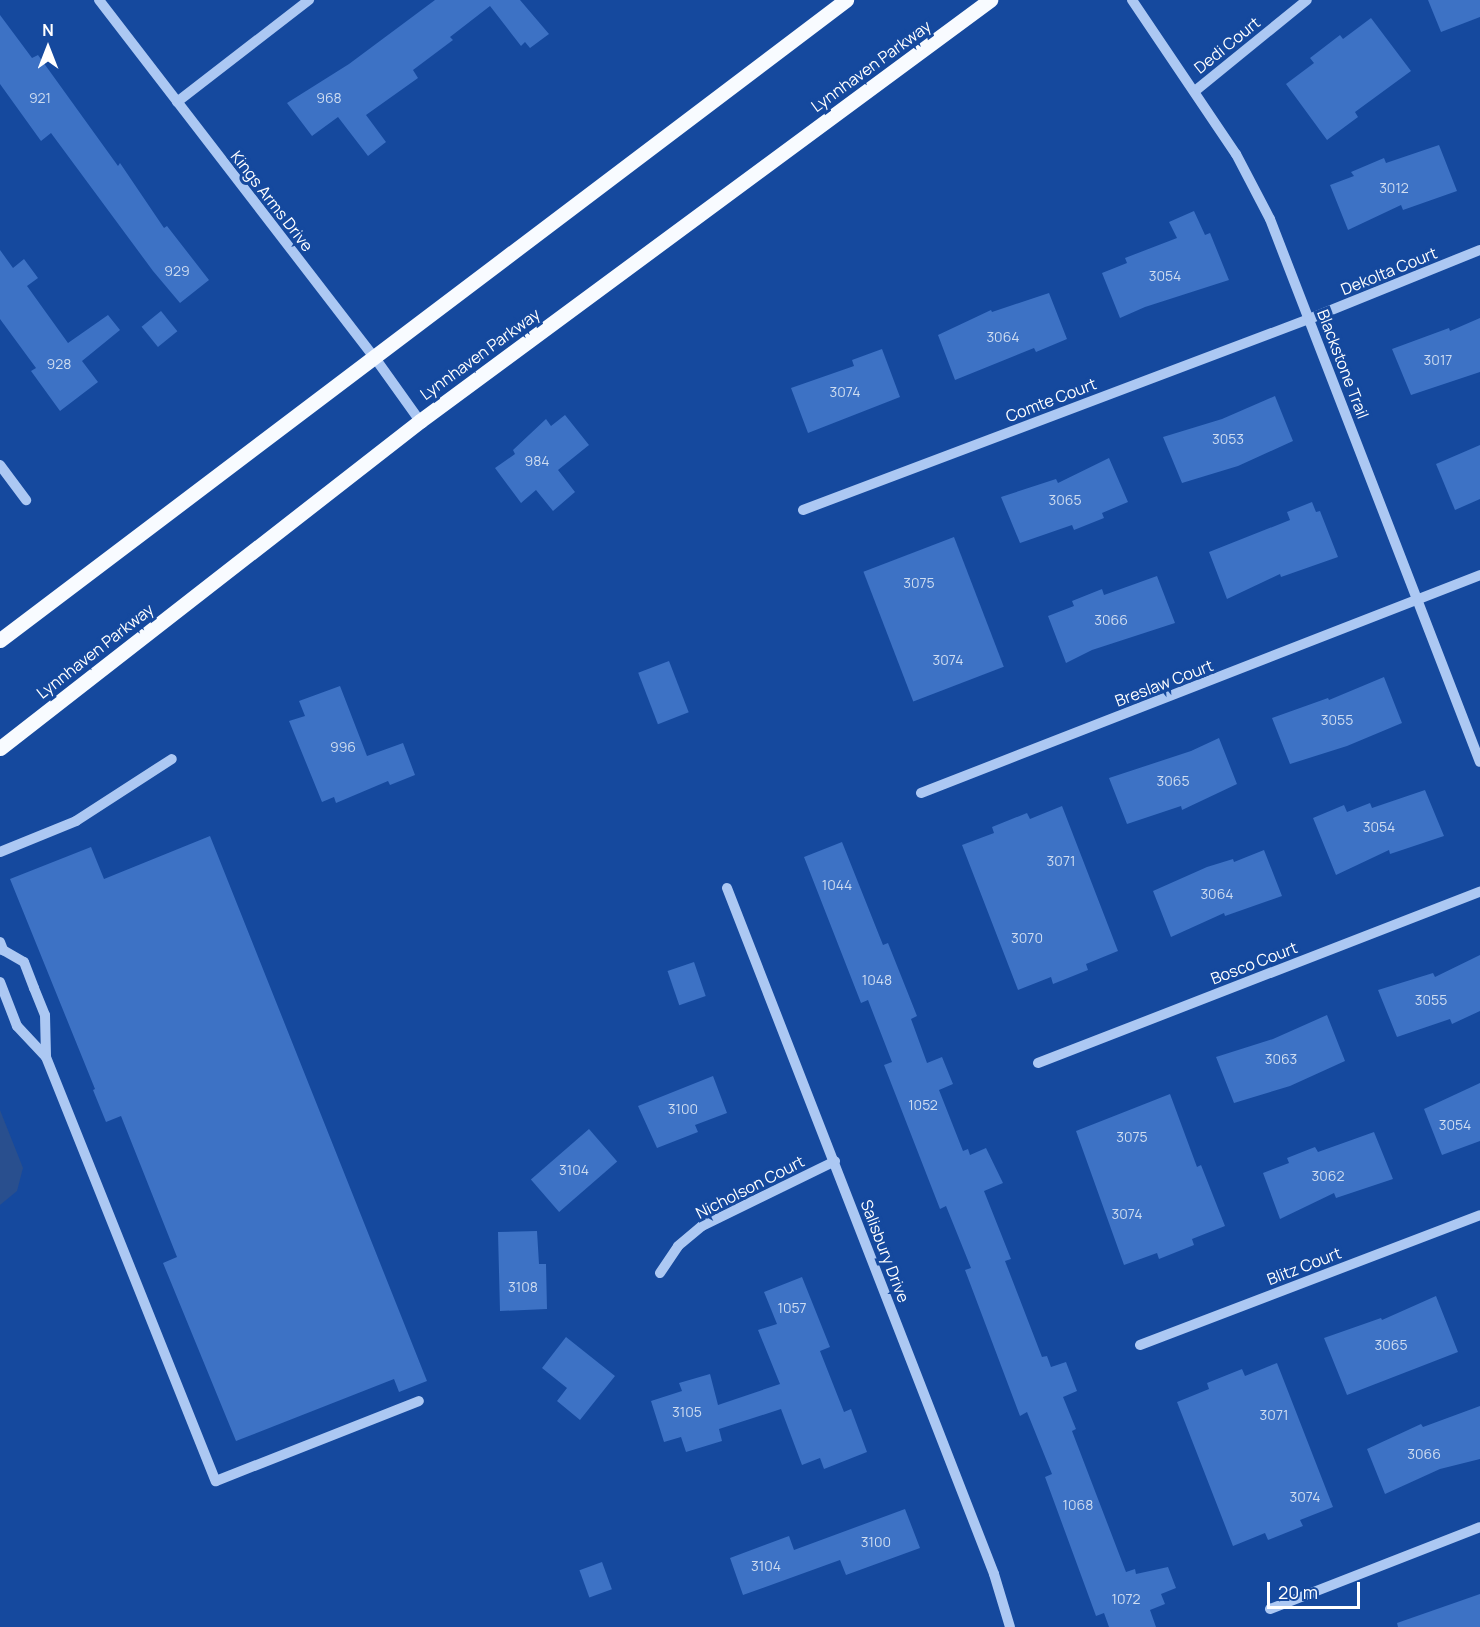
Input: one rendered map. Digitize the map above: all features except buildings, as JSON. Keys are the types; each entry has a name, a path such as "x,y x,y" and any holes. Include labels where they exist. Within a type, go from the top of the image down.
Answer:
{"main road":[{"path":"0,640 846,0"},
{"name":"Lynnhaven Parkway","path":"0,748 420,421 990,0"}],"street":[{"name":"Kings Arms Drive","path":"99,0 375,358 420,421"},
{"path":"177,102 309,0"},
{"name":"Blackstone Trail","path":"1132,0 1236,154 1270,219 1480,762"},
{"name":"Dedi Court","path":"1195,91 1307,0"},
{"name":"Dekolta Court","path":"1309,319 1480,250"},
{"name":"Comte Court","path":"803,510 1309,319"},
{"path":"0,465 26,500"},
{"name":"Breslaw Court","path":"921,794 1480,575"},
{"path":"0,852 76,821 172,759"},
{"name":"Salisbury Drive","path":"727,888 835,1161 989,1563 1006,1626"},
{"name":"Bosco Court","path":"1038,1063 1480,892"},
{"path":"1,950 24,962 45,1015 46,1057 216,1481 419,1401"},
{"path":"0,982 17,1026 46,1057"},
{"name":"Nicholson Court","path":"660,1273 678,1246 702,1226 835,1161"},
{"name":"Blitz Court","path":"1140,1345 1480,1215"},
{"path":"1270,1609 1480,1527"}],"water":[{"path":"0,1110 23,1168 17,1191 0,1205"}]}
